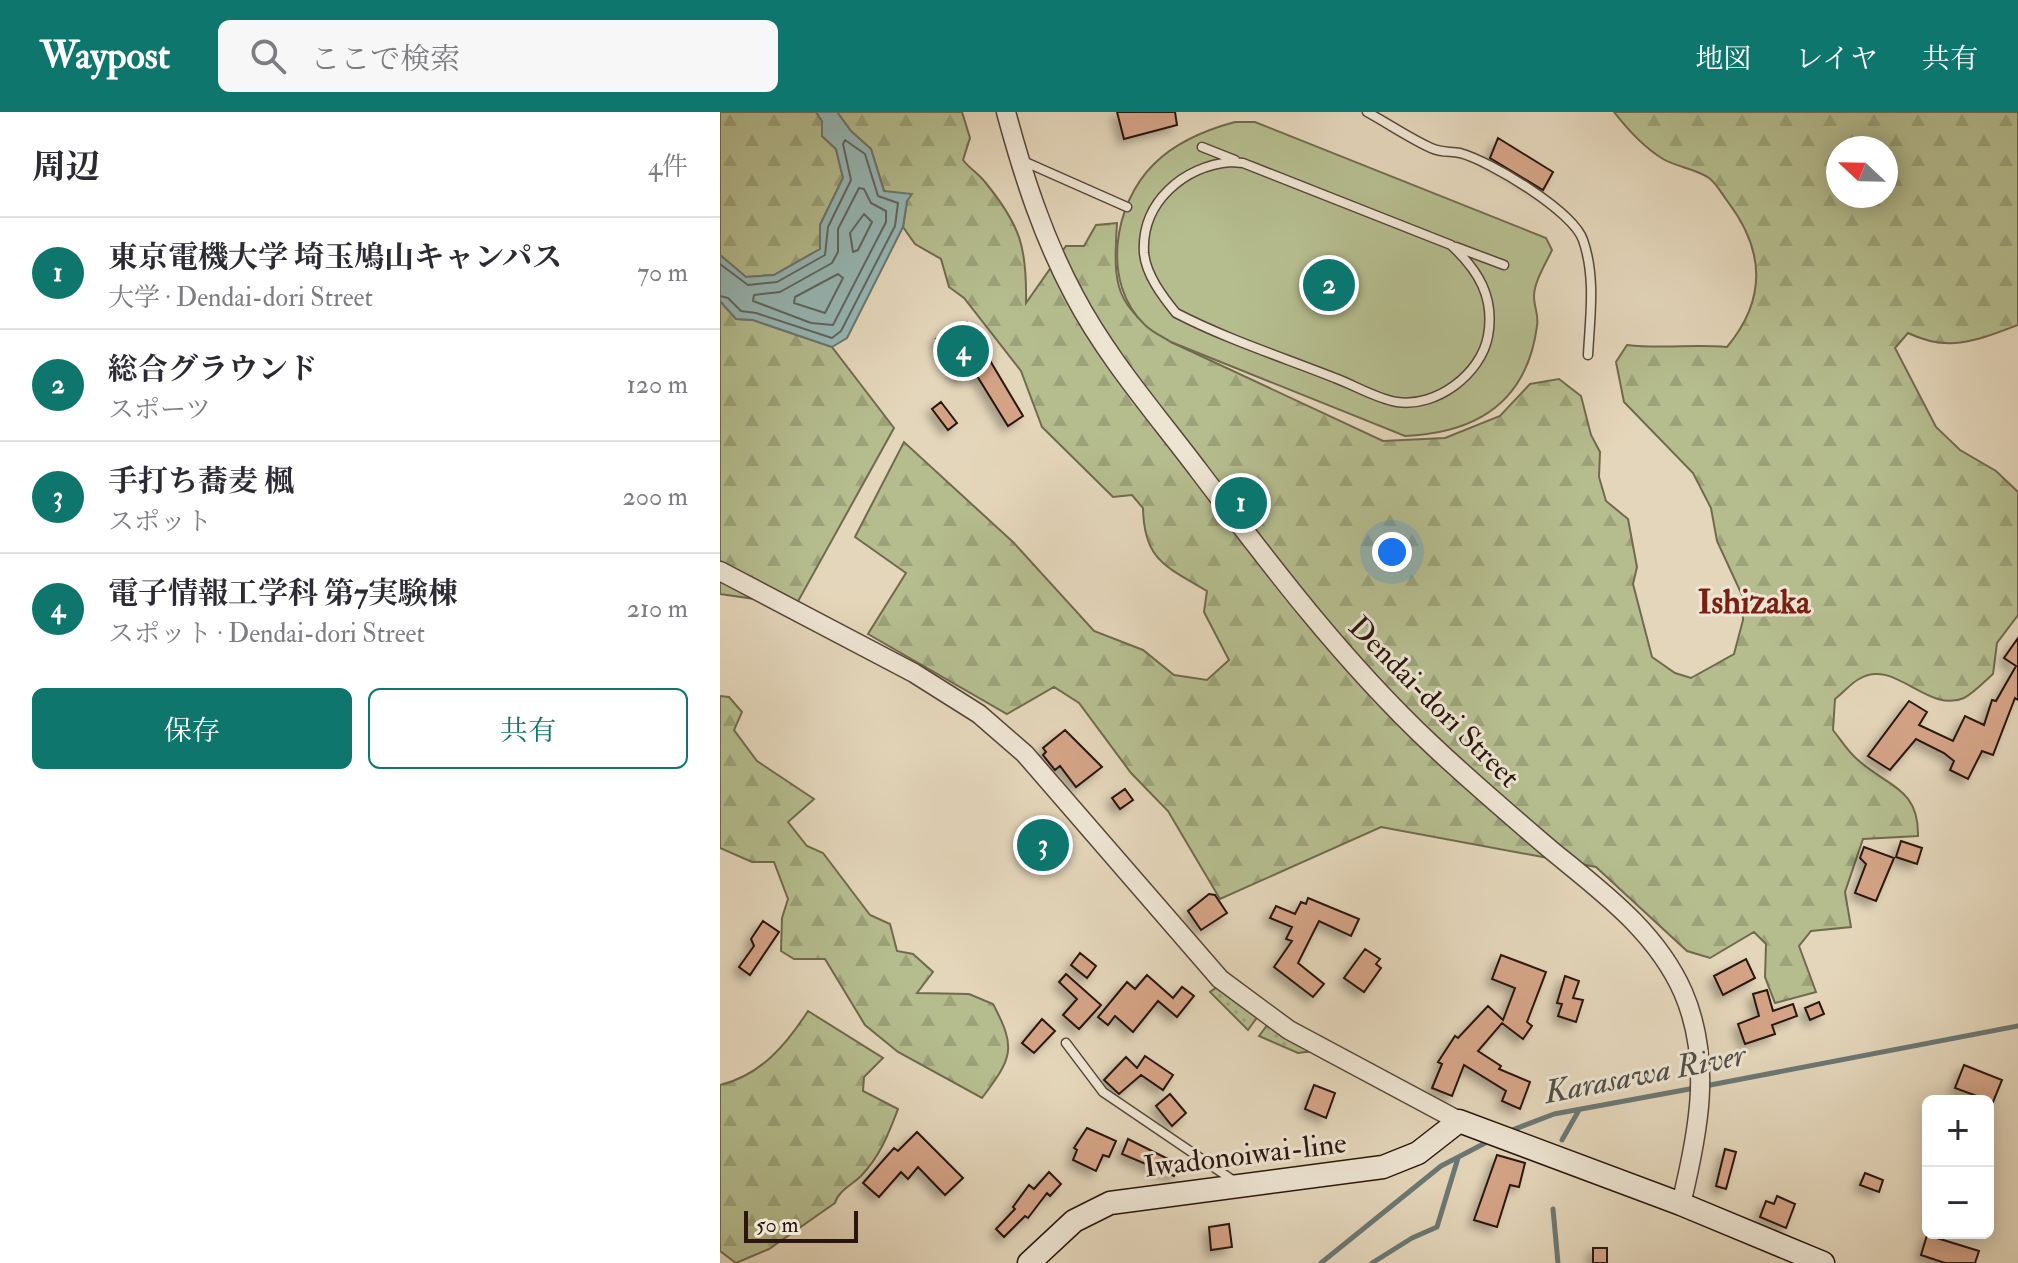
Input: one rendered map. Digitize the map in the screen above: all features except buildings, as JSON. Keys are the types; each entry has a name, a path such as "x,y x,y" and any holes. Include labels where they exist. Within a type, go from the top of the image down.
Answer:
{"main road":[{"path":"1467,1123 1681,1204 1823,1263"},
{"name":"Iwadonoiwai-line","path":"1029,1263 1064,1229 1098,1208 1240,1185 1383,1167 1418,1153 1467,1123"}],"street":[{"name":"Dendai-dori Street","path":"1006,112 1048,242 1075,298 1156,415 1328,637 1375,689 1465,775 1648,937 1684,994 1700,1069 1700,1108 1681,1204"},
{"path":"720,571 914,673 979,714 1025,754 1095,831 1220,979 1289,1030 1467,1123"}],"lane":[{"path":"1367,112 1433,149 1446,154 1459,152 1479,161 1560,210 1582,238 1591,284 1588,355"},
{"path":"1202,147 1504,265"},
{"path":"1019,159 1127,207"},
{"path":"1243,163 1214,163 1185,175 1168,189 1151,215 1144,253 1157,290 1176,313 1252,345 1398,402 1441,394 1459,384 1477,362 1488,339 1490,318 1488,299 1475,267 1451,245"},
{"path":"1066,1043 1103,1092 1240,1185"}],"green space":[{"path":"720,112 816,112 822,121 822,136 836,149 843,178 820,225 820,249 774,275 746,277 720,255"},
{"path":"837,112 962,112 970,138 963,160 985,182 1014,225 1023,252 1026,303 1066,246 1084,246 1096,225 1117,223 1116,264 1121,293 1138,317 1152,329 1171,342 1383,441 1445,438 1500,416 1530,384 1559,379 1581,396 1591,435 1600,452 1599,477 1606,501 1628,519 1637,567 1633,584 1652,657 1675,673 1691,678 1734,654 1743,620 1742,595 1717,541 1711,508 1693,473 1624,402 1616,362 1627,345 1727,347 1740,329 1755,293 1754,257 1740,220 1712,180 1656,154 1636,138 1614,112 2018,112 2018,325 1976,339 1950,343 1908,333 1895,348 1936,427 1960,450 1996,471 2018,492 2018,615 1997,643 1993,674 1964,698 1950,701 1937,699 1885,675 1872,674 1856,681 1835,699 1833,730 1854,757 1907,798 1917,820 1918,836 1863,839 1845,892 1851,927 1811,931 1799,946 1816,992 1775,1003 1765,977 1766,944 1754,932 1710,958 1687,951 1596,867 1381,827 1220,899 1168,811 1131,773 1079,703 1054,687 1007,714 868,634 906,573 855,537 904,442 1014,543 1094,631 1143,650 1174,675 1207,680 1229,660 1204,612 1207,591 1160,560 1148,539 1143,508 1132,495 1113,497 1042,427 1021,371 964,298 949,287 941,259 915,244 903,227 907,201 884,191 871,149 851,131"},
{"path":"1235,122 1255,122 1546,238 1552,250 1535,291 1537,322 1531,352 1522,375 1510,393 1476,420 1431,434 1405,436 1171,342 1145,325 1131,308 1122,288 1118,267 1118,244 1129,200 1154,164 1172,149 1202,133"},
{"path":"720,301 736,319 753,320 832,347 894,428 796,605 720,594"},
{"path":"720,696 729,697 742,712 734,730 757,761 814,799 788,822 807,846 823,853 870,915 890,924 897,951 913,954 933,972 917,993 969,994 993,1004 1006,1032 1008,1053 1000,1073 982,1098 898,1052 865,1025 825,959 794,959 781,951 782,918 788,899 774,862 752,862 720,848"},
{"path":"1220,985 1258,1016 1248,1030 1210,992"},
{"path":"808,1011 883,1058 864,1077 863,1091 898,1109 873,1161 835,1203 769,1249 736,1263 720,1251 720,1085 748,1074 771,1057 791,1036"},
{"path":"1268,1024 1314,1051 1298,1053 1259,1036"}],"water":[{"path":"816,112 837,112 851,131 871,149 884,191 912,194 907,201 903,227 847,338 832,347 753,320 736,319 720,301 720,255 746,277 774,275 820,249 820,225 843,178 836,149 822,136 822,121"}],"waterway":[{"name":"Karasawa River","path":"1705,1086 2018,1026"},
{"name":"Karasawa River","path":"1507,1132 1554,1114 1695,1088"},
{"path":"1562,1140 1579,1110"},
{"name":"Karasawa River","path":"1321,1263 1441,1166 1491,1140"},
{"path":"1372,1263 1412,1238 1437,1227 1458,1158"},
{"path":"1553,1209 1558,1263"}],"place":[{"name":"総合グラウンド","path":"1329,285"},
{"name":"電子情報工学科 第7実験棟","path":"963,351"},
{"name":"東京電機大学 埼玉鳩山キャンパス","path":"1241,503"},
{"name":"手打ち蕎麦 楓","path":"1043,845"}],"district":[{"name":"Ishizaka","path":"1754,602"}]}
